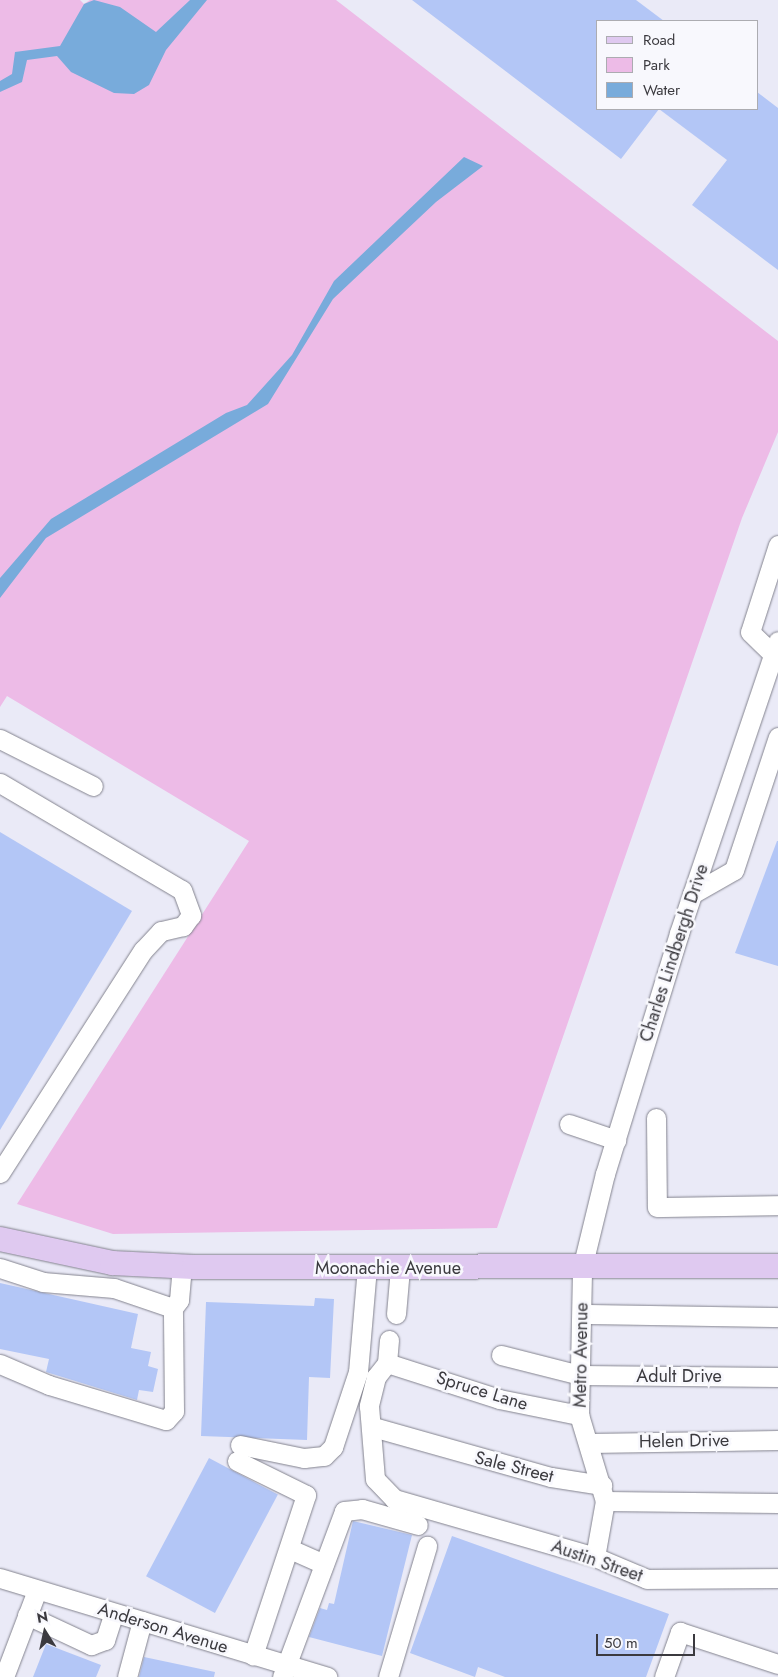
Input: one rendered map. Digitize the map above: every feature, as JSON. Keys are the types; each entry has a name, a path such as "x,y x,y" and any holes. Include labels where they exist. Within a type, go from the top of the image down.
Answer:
{"main road":[{"name":"Moonachie Avenue","path":"0,1238 112,1263 182,1266 582,1268 778,1266"}],"street":[{"path":"776,652 750,632 778,545"},
{"name":"Charles Lindbergh Drive","path":"582,1268 616,1140 692,894 776,652"},
{"path":"692,894 734,870 772,770 778,737"},
{"path":"0,739 93,786"},
{"path":"737,762 772,770"},
{"path":"0,783 182,890 191,916 183,926 161,931 143,950 0,1173"},
{"path":"656,1118 657,1207 778,1206"},
{"path":"569,1124 616,1140"},
{"path":"0,1364 48,1385 166,1420 174,1411 173,1308 179,1300 182,1266"},
{"path":"0,1268 43,1282 114,1288 173,1308"},
{"path":"253,1655 290,1549 306,1495 238,1453 304,1458 324,1456 333,1447 358,1372 367,1268"},
{"path":"396,1314 400,1268"},
{"name":"Metro Avenue","path":"582,1268 583,1314 579,1415 590,1442 604,1493 595,1557"},
{"path":"583,1314 778,1317"},
{"path":"389,1340 387,1363 380,1369 371,1398 374,1479 394,1499 419,1517"},
{"name":"Adult Drive","path":"501,1355 580,1375 778,1377"},
{"name":"Spruce Lane","path":"387,1363 499,1399 579,1415"},
{"name":"Sale Street","path":"373,1427 427,1446 604,1493"},
{"name":"Helen Drive","path":"590,1442 778,1440"},
{"path":"604,1493 778,1503"},
{"path":"284,1671 344,1510 362,1509 419,1517"},
{"name":"Austin Street","path":"419,1517 595,1557 647,1579 778,1578"},
{"path":"388,1677 427,1546"},
{"path":"290,1549 324,1564"},
{"name":"Anderson Avenue","path":"0,1578 253,1655 284,1671 318,1676"},
{"path":"4,1677 37,1590"},
{"path":"28,1614 91,1645 105,1640 114,1613"},
{"path":"127,1677 142,1621"},
{"path":"664,1677 680,1632 778,1664"}],"green space":[{"path":"0,0 80,0 84,4 90,0 336,0 778,341 778,432 742,518 497,1228 113,1234 17,1204 249,841 7,696 0,707"}],"water":[{"path":"94,0 120,7 156,32 190,0 207,0 166,50 149,85 134,94 114,93 71,72 57,56 27,60 22,82 0,92 0,81 12,74 15,52 60,46 84,4"},
{"path":"464,157 483,166 436,202 333,299 268,404 46,538 0,598 0,578 51,519 226,413 247,405 292,355 334,281"}],"building":[{"path":"412,0 636,0 663,20 596,20 596,110 658,110 621,159"},
{"path":"758,93 778,108 778,270 692,205 727,160 660,110 758,110"},
{"path":"0,832 132,911 0,1130"},
{"path":"778,841 778,966 735,953"},
{"path":"0,1283 138,1314 131,1348 151,1352 148,1366 158,1369 153,1392 139,1390 137,1400 46,1372 49,1359 0,1349"},
{"path":"315,1298 334,1299 330,1378 309,1377 307,1440 201,1436 206,1302 314,1306"},
{"path":"209,1458 278,1495 215,1613 146,1576"},
{"path":"353,1521 412,1535 382,1656 309,1637 320,1608 327,1610 329,1603 334,1604"},
{"path":"452,1536 669,1614 646,1677 505,1677 478,1667 475,1677 410,1653"},
{"path":"46,1644 101,1665 96,1677 33,1677"},
{"path":"144,1657 215,1672 214,1677 139,1677"}]}
